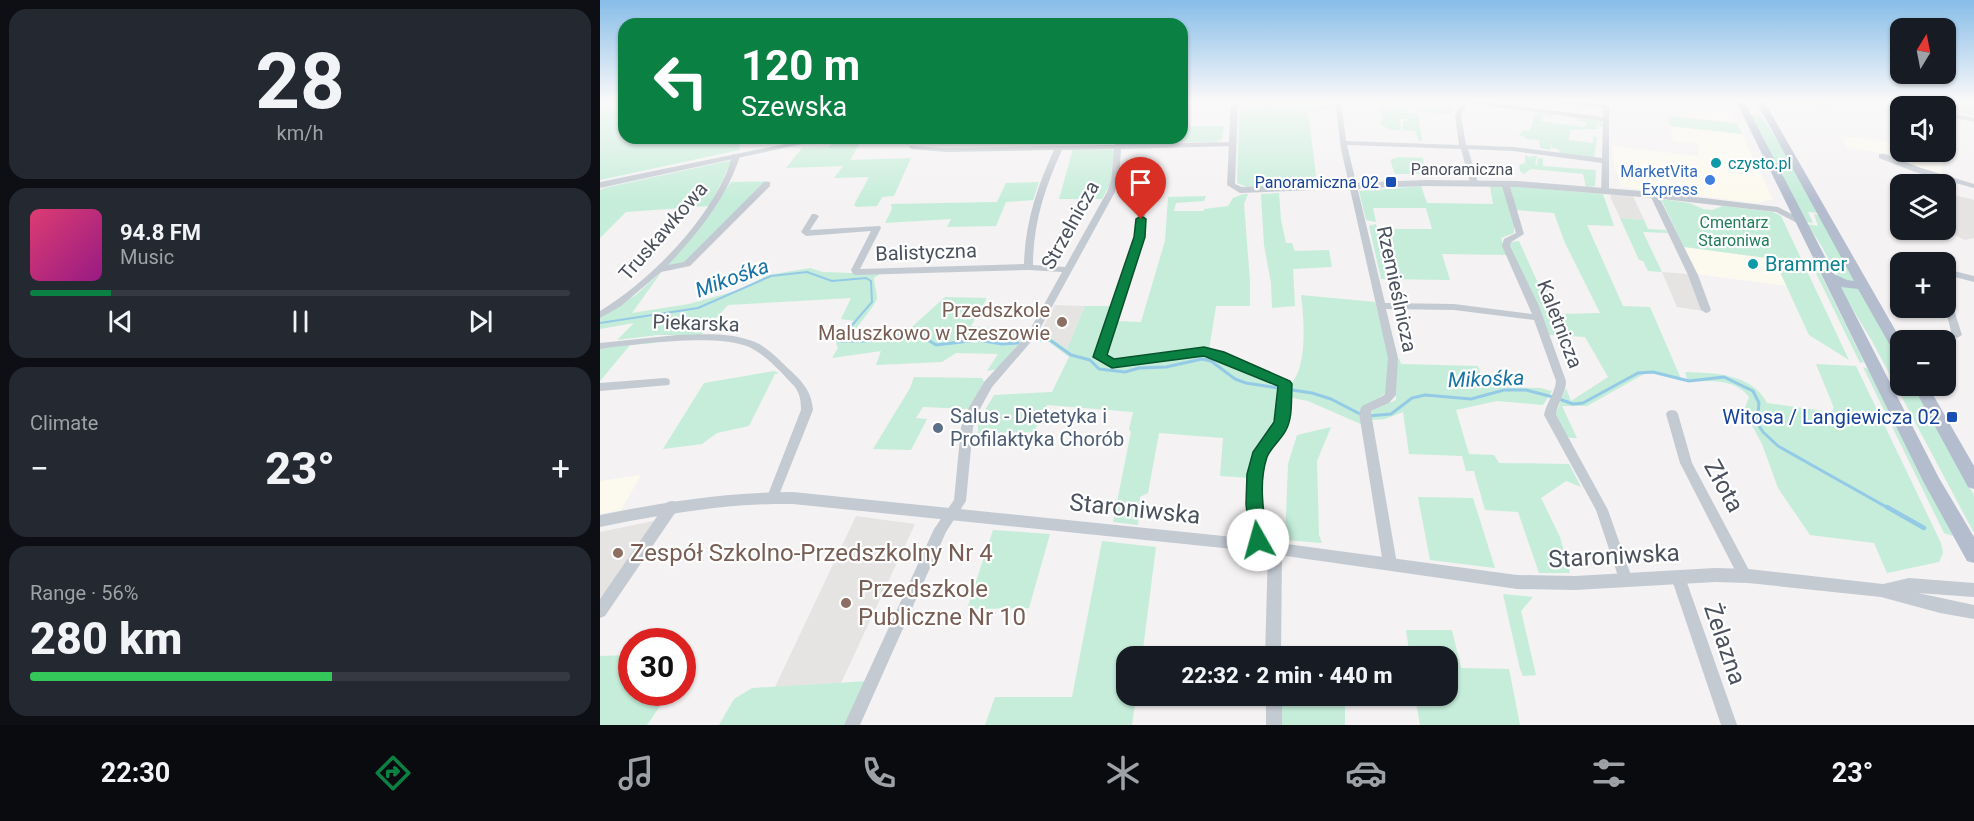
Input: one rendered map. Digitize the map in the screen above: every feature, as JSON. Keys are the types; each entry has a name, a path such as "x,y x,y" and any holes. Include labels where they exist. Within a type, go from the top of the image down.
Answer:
{"main road":[{"path":"1757,135 1932,481 1974,555"},
{"path":"1779,135 1890,333"},
{"path":"1828,276 1849,286 1861,282"},
{"path":"1926,396 1974,482"}],"street":[{"name":"Panoramiczna","path":"1233,135 1231,185 1246,190 1505,183 1654,195 1778,210 1800,221"},
{"name":"Rzemieślnicza","path":"1342,135 1393,358 1392,390 1385,400 1370,406 1366,415 1390,564"},
{"path":"1461,135 1474,183"},
{"path":"1605,191 1606,135"},
{"path":"1188,143 1233,144"},
{"path":"1343,143 1513,148 1606,161"},
{"path":"600,185 795,144"},
{"path":"912,147 946,150 1059,148 1099,144"},
{"name":"Strzelnicza","path":"852,725 941,529 960,501 967,427 975,407 988,385 1031,336 1114,185 1119,144"},
{"path":"1028,267 1029,226 1041,185 1059,148"},
{"name":"Truskawkowa","path":"600,315 634,293 657,270 720,194 735,166 736,156"},
{"path":"1882,156 1918,170 1974,186"},
{"name":"Kaletnicza","path":"1505,183 1520,234 1507,241 1506,246 1538,318 1561,381 1562,390 1550,406 1552,420 1602,510 1626,581"},
{"path":"657,270 687,264 767,184"},
{"path":"1654,195 1693,275 1706,310"},
{"path":"1142,201 1140,237 1100,357 1112,363 1198,351 1212,352 1285,384 1282,422 1279,430 1261,452 1255,474 1254,504 1267,548 1272,646"},
{"path":"1778,210 1792,204"},
{"name":"Balistyczna","path":"815,216 806,233 877,228 856,272 1028,267 1066,270"},
{"path":"1956,275 1974,279"},
{"path":"1380,306 1454,307 1538,318"},
{"path":"1952,318 1957,335"},
{"name":"Piekarska","path":"600,346 645,339 727,339 746,342 759,348 803,388 807,398 807,410 773,497"},
{"path":"600,387 665,382"},
{"name":"Złota","path":"1672,414 1686,463 1745,576"},
{"name":"Staroniwska","path":"600,521 672,506 728,499 773,497 1267,548 1541,584 1745,576 1881,590 1940,606 1974,612"},
{"path":"600,611 672,506"},
{"name":"Żelazna","path":"1678,577 1729,725"},
{"name":"Staroniwska","path":"1881,590 1909,585 1974,590"},
{"path":"1274,706 1274,725"}],"shaded area":[{"path":"1672,135 1742,135 1773,199 1758,203 1621,187 1613,160 1612,146 1698,156 1699,144 1673,141"},
{"path":"1841,136 1890,142 1890,154 1847,148"},
{"path":"1901,162 1943,162 1940,174"},
{"path":"1612,194 1633,196 1644,220 1620,218 1610,196"},
{"path":"1956,196 1974,200 1974,238 1965,240 1956,236"},
{"path":"1684,247 1774,259 1787,286 1696,274"},
{"path":"1662,272 1688,274 1704,311 1677,307"},
{"name":"Przedszkole Maluszkowo w Rzeszowie","path":"1055,305 1085,306 1067,349 1050,338 1037,338"},
{"path":"641,475 621,510 600,514 600,481"},
{"name":"Przedszkole Publiczne Nr 10","path":"856,516 915,524 841,683 775,687"},
{"name":"Zespół Szkolno-Przedszkolny Nr 4","path":"658,520 600,602 600,532"}],"green space":[{"path":"600,135 618,135 618,144 740,144 739,150 600,180"},
{"path":"1188,135 1223,135 1222,139 1216,142 1188,142"},
{"path":"1239,135 1311,135 1317,184 1247,187 1237,183"},
{"path":"1417,135 1421,135 1422,141 1419,141"},
{"path":"1570,135 1569,140 1593,143 1594,136 1597,137 1594,158 1561,154 1558,149 1552,148 1550,140 1551,150 1540,148 1539,140 1520,136"},
{"path":"1761,135 1774,135 1818,213 1808,212 1813,223 1806,222"},
{"path":"831,144 859,144 850,160 911,158 894,196 882,197 877,206 857,207 854,205 869,177 834,178 843,166 786,168 802,148 828,147"},
{"path":"1073,149 1114,150 1110,184 1102,199 1059,199"},
{"path":"1525,155 1533,159 1530,156 1537,156 1535,164 1538,166 1538,158 1543,158 1543,166 1596,170 1595,186 1586,187 1583,174 1531,169 1524,174 1520,171 1519,165 1525,163"},
{"path":"1398,157 1423,158 1425,174 1395,174 1390,160"},
{"path":"732,160 710,206 626,212 600,238 600,190"},
{"path":"769,181 758,189 688,262 666,267 731,182"},
{"path":"1039,182 1033,200 1006,202 996,226 947,227 951,219 885,223 892,209 891,204 997,202 1006,183"},
{"path":"1421,186 1427,203 1493,204 1490,186 1503,186 1514,224 1514,233 1501,238 1507,255 1442,254 1450,280 1381,279 1369,226 1376,224 1377,229 1432,229 1426,208 1373,208 1376,222 1366,220 1359,191"},
{"path":"1510,186 1603,194 1614,226 1587,225 1623,306 1650,307 1682,381 1656,374 1644,374 1587,406 1562,406 1577,438 1570,438 1563,433 1555,416 1566,388 1571,401 1608,377 1585,337 1548,335 1509,246 1511,242 1519,241 1537,281 1544,283 1559,314 1600,313 1565,243 1554,213 1516,210"},
{"path":"1279,193 1286,243 1292,243 1295,251 1329,250 1332,267 1293,269 1295,306 1272,308 1271,283 1264,245 1261,194"},
{"path":"1248,194 1244,204 1250,306 1216,306 1209,350 1194,348 1117,361 1104,354 1114,321 1141,322 1165,241 1168,197 1206,196 1204,201 1176,203 1174,211 1204,211 1204,209 1228,206 1233,198"},
{"name":"Cmentarz Staroniwa","path":"1661,199 1689,203 1703,209 1712,210 1723,206 1773,212 1781,216 1849,360 1809,335 1774,259 1684,247"},
{"path":"1814,214 1819,215 1855,282 1840,280 1807,224 1818,226"},
{"path":"1620,218 1644,220 1648,229 1665,230 1669,233 1643,232 1662,272 1648,271 1643,261 1639,260"},
{"path":"1812,265 1816,265 1864,362 1860,363"},
{"path":"810,268 823,272 880,274 874,278 876,300 853,332 852,339 874,335 904,334 945,297 987,298 971,326 1028,332 997,369 987,371 998,354 956,353 942,362 876,365 881,351 832,358 838,348 835,340 854,321 841,319 851,298 728,305 701,335 658,335 617,340 634,323 600,329 600,316 636,295 662,271 632,313 689,304 739,290 768,275"},
{"path":"1838,285 1860,289 1890,344 1890,375"},
{"path":"1301,295 1375,302 1390,361 1388,390 1378,399 1363,425 1308,401 1288,397 1287,387 1294,380 1302,358 1304,331"},
{"path":"1085,306 1114,306 1097,357 1102,363 1112,365 1201,353 1223,360 1281,386 1280,424 1251,478 1220,476 1223,438 1159,433 1148,493 1140,497 1138,525 1113,522 1133,412 1047,405 1034,432 978,433 978,422 994,395 1052,392 1069,357 1049,342 1035,342 1037,338 1051,338 1067,349"},
{"path":"653,341 655,343 630,345 600,381 600,349"},
{"path":"1399,358 1401,364 1478,366 1485,387 1541,388 1552,391 1543,405 1497,401 1456,410 1469,454 1494,455 1499,463 1569,464 1581,487 1566,481 1541,498 1560,537 1570,573 1539,573 1518,512 1485,510 1474,471 1466,471 1462,456 1409,454 1403,412 1385,419 1372,420 1369,412 1396,400"},
{"path":"1816,364 1856,366 1941,543 1943,553 1939,562 1887,573 1874,543 1810,535 1778,488 1762,444 1745,408 1749,397 1737,386 1721,382 1688,382 1685,372 1719,374 1742,380 1760,393 1767,403 1831,412 1834,408"},
{"path":"1863,367 1868,369 1953,536 1944,533"},
{"path":"774,371 779,373 775,374 749,426 717,433 702,444 663,449 704,383"},
{"path":"914,377 982,378 984,382 968,409 923,407 916,418 927,419 911,450 873,449 910,388"},
{"path":"1901,396 1919,396 1974,495 1974,533"},
{"path":"1331,427 1317,461 1319,535 1322,543 1285,540 1288,464 1297,435"},
{"path":"1418,497 1473,498 1495,568 1430,560"},
{"path":"993,530 1050,534 1029,608 967,609"},
{"path":"1102,541 1156,547 1143,646 1116,646 1116,706 1135,706 1132,725 985,725 995,697 1072,697"},
{"path":"1503,594 1533,597 1521,611 1536,675 1523,676 1520,669"},
{"path":"1406,630 1452,630 1456,646 1408,646"},
{"path":"618,655 618,706 660,706 647,725 600,725 600,656"},
{"path":"1458,655 1461,668 1509,669 1520,725 1420,725 1417,706 1458,706"},
{"path":"869,681 849,725 719,725 734,699 752,688"},
{"path":"1280,706 1345,706 1345,725 1281,725"}],"waterway":[{"name":"Mikośka","path":"600,323 698,308 771,276 807,272 832,281 866,278 871,281 872,302 840,339"},
{"name":"Mikośka","path":"877,339 899,335 926,339"},
{"name":"Mikośka","path":"840,337 839,341 864,341 886,337"},
{"name":"Mikośka","path":"918,337 925,338 936,345 978,340 1002,344 1018,343"},
{"name":"Mikośka","path":"1036,339 1050,340 1071,355 1090,360 1099,369 1125,372 1139,368 1166,367 1202,359 1211,361 1235,379 1246,383 1312,393 1331,399 1362,415"},
{"name":"Mikośka","path":"1559,399 1573,404 1583,403 1638,373 1653,372 1689,381 1724,377 1753,391 1759,403 1757,423 1778,446 1890,509"},
{"name":"Mikośka","path":"1368,416 1391,414 1412,398 1425,395 1471,399 1504,390 1526,390 1553,397"},
{"name":"Mikośka","path":"1887,507 1924,528"}],"place":[{"name":"czysto.pl","path":"1716,163"},
{"name":"MarketVita Express","path":"1710,180"},
{"name":"Panoramiczna 02","path":"1391,182"},
{"name":"Brammer","path":"1753,264"},
{"name":"Przedszkole Maluszkowo w Rzeszowie","path":"1062,322"},
{"name":"Witosa / Langiewicza 02","path":"1952,417"},
{"name":"Salus - Dietetyka i Profilaktyka Chorób","path":"938,428"},
{"name":"Zespół Szkolno-Przedszkolny Nr 4","path":"618,553"},
{"name":"Przedszkole Publiczne Nr 10","path":"846,603"}],"route":[{"path":"1141,219 1140,237 1101,348 1100,357 1112,363 1198,351 1212,352 1285,384 1282,422 1279,430 1261,452 1255,474 1253,486 1258,540"}]}
